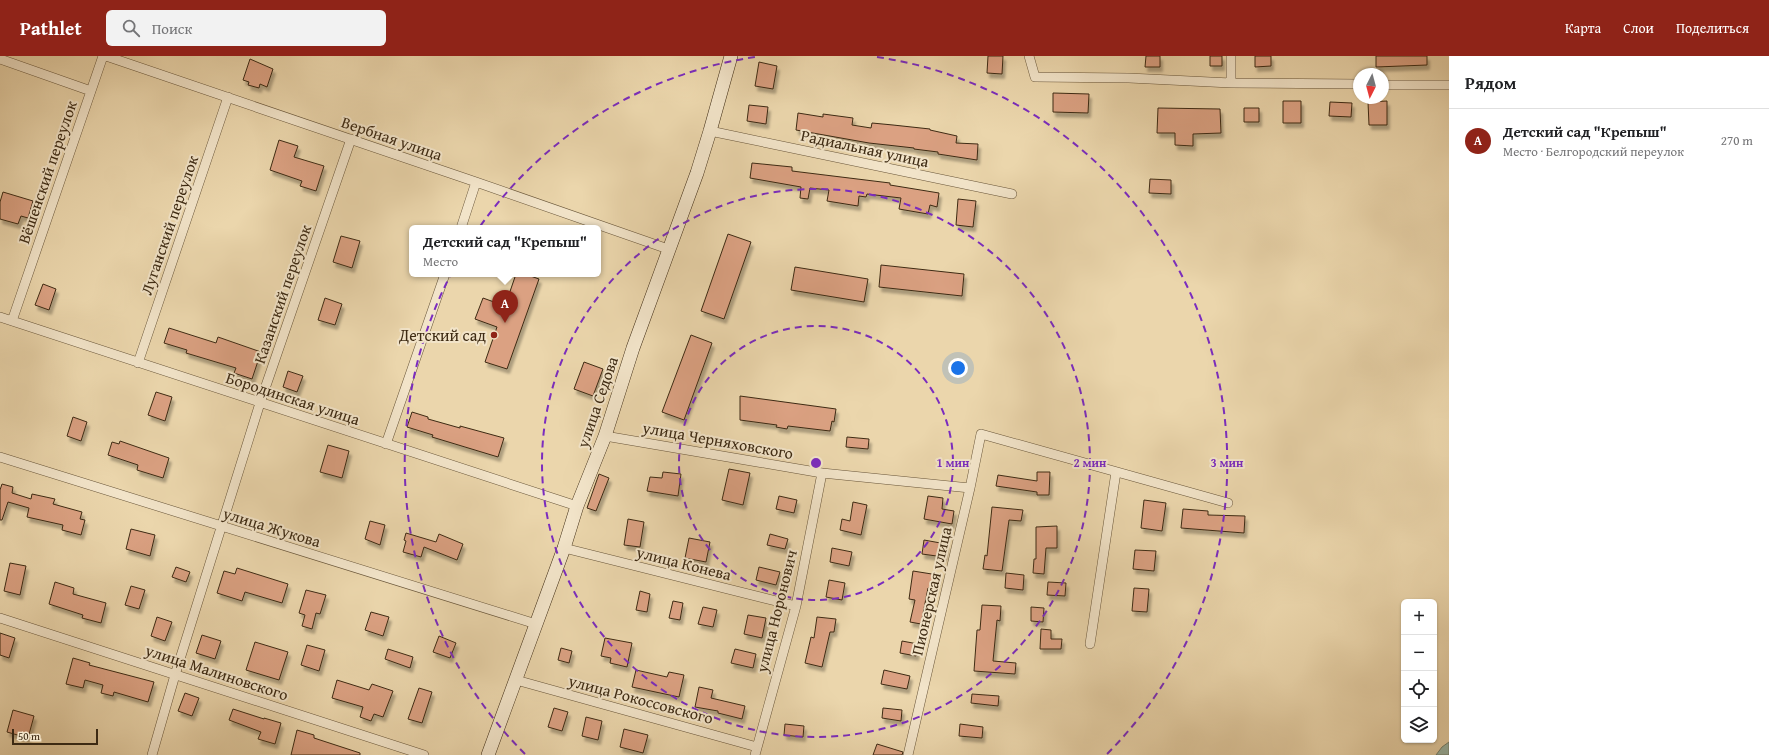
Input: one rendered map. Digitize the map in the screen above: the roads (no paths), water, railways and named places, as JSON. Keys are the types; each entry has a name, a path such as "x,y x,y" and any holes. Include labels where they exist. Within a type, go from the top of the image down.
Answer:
{"street":[{"name":"Вёшенский переулок","path":"12,321 104,56"},
{"name":"Вербная улица","path":"104,56 599,225"},
{"name":"улица Седова","path":"488,755 564,548 577,506 605,436 633,348 697,173 731,56"},
{"path":"1029,56 1035,77 1129,78 1231,83 1353,84"},
{"path":"1231,56 1231,83"},
{"path":"0,59 91,91"},
{"path":"1389,84 1449,85"},
{"name":"Луганский переулок","path":"138,363 228,98"},
{"name":"Радиальная улица","path":"710,131 1012,194"},
{"name":"Казанский переулок","path":"152,755 175,675 260,403 351,140"},
{"path":"461,225 476,182"},
{"name":"Вербная улица","path":"601,226 668,249"},
{"path":"386,444 444,277"},
{"name":"Бородинская улица","path":"0,317 577,506"},
{"name":"Пионерская улица","path":"908,755 970,488 981,434 1116,472"},
{"name":"улица Черняховского","path":"605,436 822,473 970,488"},
{"name":"улица Жукова","path":"0,457 536,624"},
{"path":"1090,644 1116,472 1228,503"},
{"name":"улица Норонович","path":"756,751 796,606 822,473"},
{"name":"улица Конева","path":"564,548 796,606"},
{"name":"улица Малиновского","path":"0,618 424,755"},
{"name":"улица Рокоссовского","path":"516,680 756,751"}],"place":[{"name":"Детский сад \"Крепыш\"","path":"505,323"},
{"name":"Детский сад","path":"494,335"}]}
